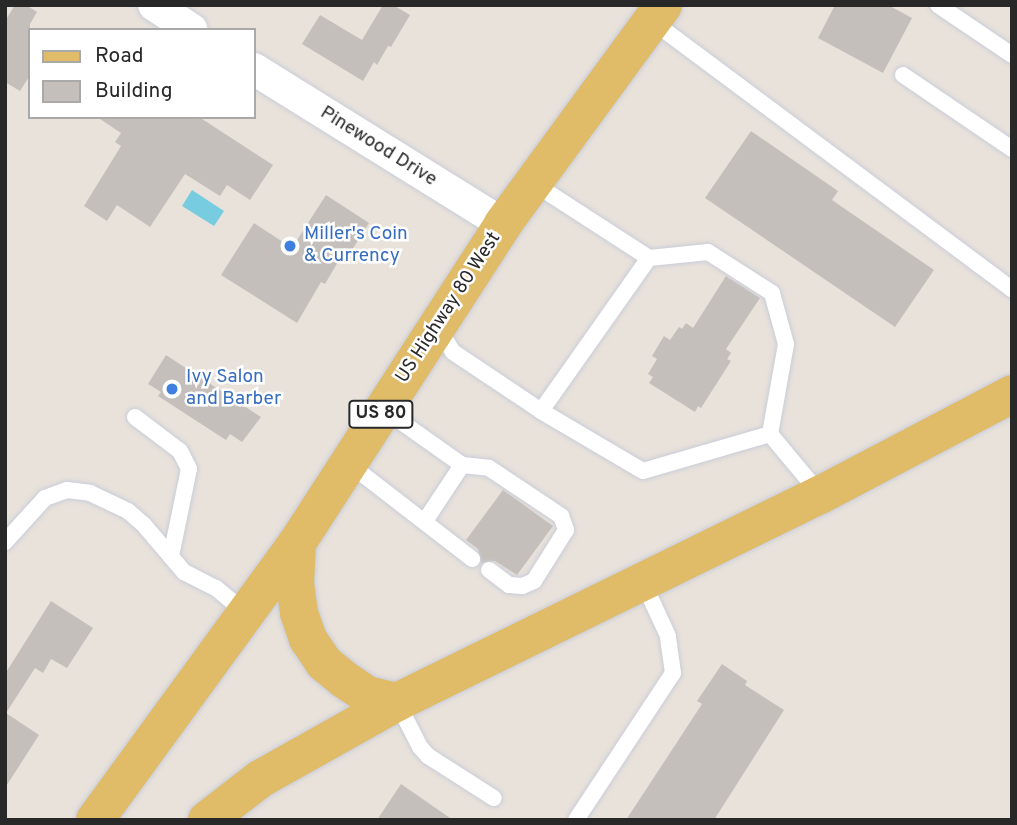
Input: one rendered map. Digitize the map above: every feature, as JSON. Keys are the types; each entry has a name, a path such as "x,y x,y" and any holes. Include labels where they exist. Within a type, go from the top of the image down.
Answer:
{"main road":[{"name":"US Highway 80 West","path":"95,820 296,543 503,224 657,13"},
{"path":"223,813 260,779 397,702 820,495 1012,394"},
{"path":"296,543 295,584 299,613 308,639 324,663 345,680 367,695 397,702"}],"street":[{"path":"154,5 189,28"},
{"name":"Pinewood Drive","path":"256,70 503,224"}],"lane":[{"path":"938,5 1012,55"},
{"path":"657,13 1012,289"},
{"path":"903,75 1012,149"},
{"path":"533,183 649,258 708,252 772,293 786,344 770,434 820,495"},
{"path":"541,411 649,258"},
{"path":"437,327 453,352 541,411 643,471 770,434"},
{"path":"383,409 462,465 489,468 561,516 566,530 534,581 522,586 509,585 489,570"},
{"path":"135,417 180,451 189,468 171,556"},
{"path":"348,463 472,559"},
{"path":"425,521 462,465"},
{"path":"5,542 45,498 67,490 107,499 128,511 189,577 216,589 246,613"},
{"path":"576,820 673,673 668,636 643,582"},
{"path":"397,702 419,747 428,756 494,797"}],"water":[{"path":"192,190 224,211 214,226 182,206"}],"building":[{"path":"15,5 26,5 37,12 28,28 28,78 20,91 5,82 5,21"},
{"path":"383,5 393,5 410,15 391,47 388,46 377,65 374,62 363,81 302,44 320,15 362,40"},
{"path":"835,5 888,5 912,18 883,73 818,38"},
{"path":"100,119 202,119 273,165 250,200 227,185 220,196 185,174 150,227 117,205 107,221 84,206 121,146 115,142 121,133"},
{"path":"751,131 838,191 832,200 934,270 895,327 705,198"},
{"path":"326,195 369,223 347,258 342,255 325,284 321,282 297,323 221,275 254,223 292,248"},
{"path":"726,276 760,298 726,349 731,353 727,359 731,361 701,408 698,406 695,412 649,383 653,377 648,374 657,359 652,356 664,336 670,340 679,327 682,329 686,323 693,328"},
{"path":"166,355 261,417 242,442 230,434 226,440 158,396 161,392 148,384"},
{"path":"503,490 553,526 517,575 495,561 481,563 478,549 466,540"},
{"path":"51,601 93,628 67,668 51,659 43,673 35,668 6,713 39,735 5,788 5,674"},
{"path":"722,664 747,681 745,685 784,710 714,820 626,820 702,704 697,701"},
{"path":"401,784 453,820 377,820"}],"place":[{"name":"Miller's Coin & Currency","path":"290,246"},
{"name":"Ivy Salon and Barber","path":"172,389"}]}
